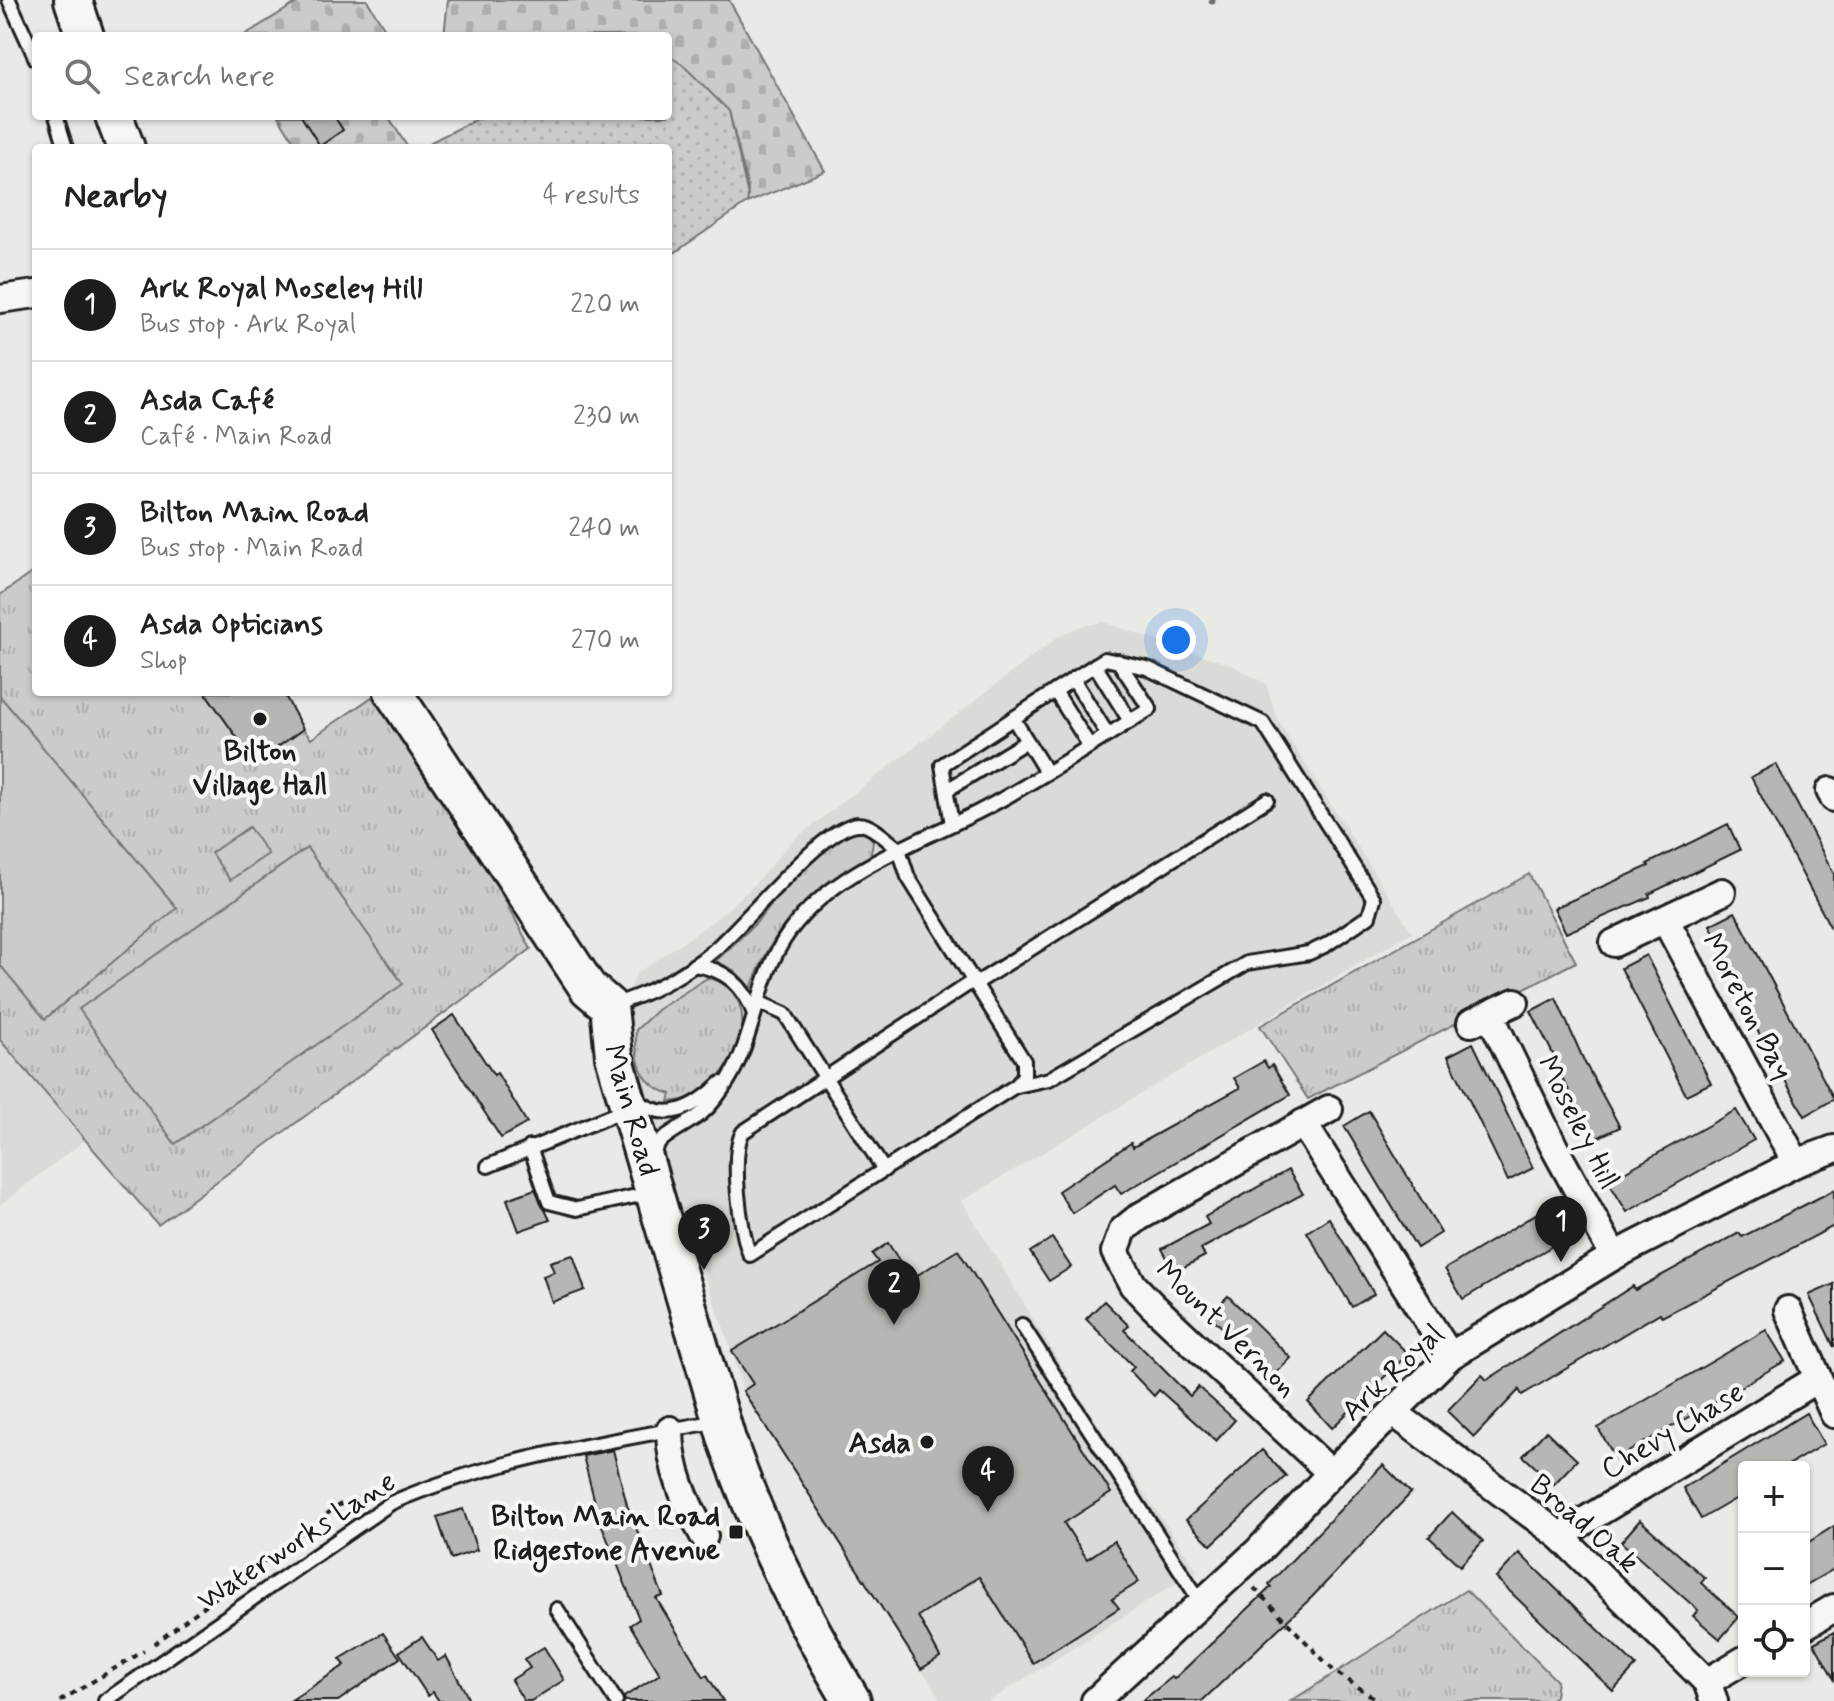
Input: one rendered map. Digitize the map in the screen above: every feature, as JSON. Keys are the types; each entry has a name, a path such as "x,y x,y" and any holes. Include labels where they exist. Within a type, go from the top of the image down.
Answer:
{"main road":[{"path":"73,0 84,32"},
{"path":"116,120 124,144"},
{"name":"Main Road","path":"396,696 588,988 609,1006 611,1040 620,1074 742,1483 797,1605 852,1701"}],"street":[{"path":"0,299 32,295"},
{"name":"Moreton Bay","path":"1614,943 1722,892"},
{"name":"Moreton Bay","path":"1666,921 1796,1163"},
{"name":"Moseley Hill","path":"1515,1002 1480,1019 1614,1256"},
{"name":"Mount Vernon","path":"1329,1109 1139,1217 1123,1230 1115,1252 1133,1285 1152,1305 1331,1473"},
{"path":"1303,1123 1450,1356"},
{"name":"Ark Royal","path":"1095,1701 1238,1570 1450,1356 1614,1256 1796,1163 1834,1149"},
{"path":"1788,1310 1834,1414"},
{"name":"Chevy Chase","path":"1560,1536 1817,1379"},
{"name":"Broad Oak","path":"1394,1413 1560,1536 1710,1692"},
{"path":"670,1430 670,1454 687,1504 704,1536"},
{"path":"1810,1622 1834,1608"},
{"path":"1710,1692 1738,1666"}],"lane":[{"path":"9,0 32,50"},
{"path":"57,120 65,144"},
{"path":"530,1147 549,1202 577,1209 653,1185 650,1157 659,1142 712,1103 735,1069 776,952 803,915 834,889 899,849 952,824 1046,772 1150,709 1106,662"},
{"path":"1106,662 1130,721"},
{"path":"952,824 942,765 1073,679 1106,662 1147,668 1263,723 1373,894 1375,905 1364,920 1320,949 1247,963 1049,1079 1027,1082 1006,1092"},
{"path":"1073,679 1108,735"},
{"path":"1055,691 1089,745"},
{"path":"1013,718 1046,772"},
{"path":"947,790 1027,741"},
{"path":"609,1006 635,999 694,965 838,830 849,825 865,824 899,849 908,877 974,982 1024,1061 1023,1078 1006,1092 750,1255 741,1225 739,1137 749,1126 974,982 1267,800"},
{"path":"694,965 707,967 735,981 746,993 755,1017"},
{"path":"758,1002 785,1014 884,1170"},
{"path":"620,1074 639,1103 673,1113 703,1098 735,1069"},
{"path":"488,1166 630,1108"},
{"path":"1022,1325 1202,1604"},
{"name":"Waterworks Lane","path":"105,1701 391,1503 434,1484 555,1452 721,1420"},
{"path":"557,1609 616,1701"}],"path":[{"path":"1238,1570 1334,1671 1379,1701"}],"shaded area":[{"path":"1103,622 1232,665 1266,684 1278,721 1412,932 962,1201 1092,1416 1197,1570 989,1701 942,1701 743,1391 732,1351 634,1079 625,1002 636,974 715,920 754,885 791,842 1058,637 1078,627"},
{"path":"0,1040 85,1140 0,1205"}],"green space":[{"path":"301,0 367,0 387,32 249,32"},
{"path":"448,0 729,0 825,171 747,203 748,188 729,111 672,59 672,32 444,32"},
{"path":"672,58 729,111 747,203 672,254 672,144 431,142 475,120 672,120"},
{"path":"280,120 390,120 406,144 296,144"},
{"path":"32,573 32,696 208,696 255,763 303,729 311,739 372,697 490,872 531,949 158,1225 0,1040 0,595"},
{"path":"0,696 177,908 45,1019 0,965"},
{"path":"249,827 268,854 230,880 211,853"},
{"path":"835,827 865,830 873,841 869,857 790,918 778,934 751,988 735,971 716,961 756,923"},
{"path":"307,848 403,984 175,1144 79,1009"},
{"path":"1529,874 1576,962 1308,1099 1260,1026"},
{"path":"707,978 728,987 741,1009 742,1027 738,1045 730,1062 703,1090 686,1099 669,1102 671,1094 652,1084 642,1070 638,1061 636,1030 657,1010"},
{"path":"1466,1590 1557,1681 1555,1696 1549,1701 1291,1701"}],"building":[{"path":"304,120 337,120 343,130 319,144"},
{"name":"Bilton Village Hall","path":"208,696 285,696 303,729 255,763"},
{"path":"1776,764 1834,874 1834,934 1751,777"},
{"path":"1728,824 1740,850 1649,894 1650,897 1566,933 1554,908 1649,866 1647,864"},
{"path":"1735,912 1834,1099 1805,1116 1756,1028 1732,973 1735,972 1710,925"},
{"path":"1646,955 1711,1083 1686,1095 1621,968"},
{"path":"1556,998 1585,1063 1620,1127 1595,1139 1552,1059 1555,1058 1531,1011"},
{"path":"454,1015 494,1075 497,1073 527,1123 501,1138 432,1030"},
{"path":"1473,1043 1533,1168 1508,1181 1448,1056"},
{"path":"1264,1061 1268,1068 1272,1065 1290,1095 1121,1194 1115,1185 1072,1213 1058,1191 1131,1143 1133,1147 1240,1088 1234,1078"},
{"path":"1736,1110 1754,1140 1627,1212 1608,1181"},
{"path":"1369,1111 1441,1233 1417,1248 1344,1126"},
{"path":"1288,1170 1303,1194 1201,1249 1205,1256 1175,1272 1162,1249 1209,1224 1205,1217"},
{"path":"535,1189 550,1220 519,1231 507,1199"},
{"path":"1834,1190 1834,1226 1662,1317 1660,1313 1522,1395 1519,1390 1474,1437 1447,1411 1482,1375 1487,1380 1633,1286 1635,1290 1739,1233 1742,1237"},
{"path":"1536,1214 1554,1245 1463,1299 1445,1269"},
{"path":"1329,1218 1374,1294 1352,1307 1307,1232"},
{"path":"1052,1238 1071,1267 1049,1281 1030,1252"},
{"name":"Asda","path":"888,1243 911,1279 958,1250 1111,1493 1064,1523 1087,1559 1114,1541 1139,1582 1112,1599 1119,1608 1033,1663 979,1577 918,1616 940,1657 921,1669 743,1391 753,1384 732,1351 878,1262 872,1254"},
{"path":"573,1255 585,1290 552,1302 543,1276 554,1272 550,1262"},
{"path":"1834,1284 1834,1347 1809,1295"},
{"path":"1228,1296 1291,1358 1273,1376 1209,1315"},
{"path":"1104,1301 1129,1326 1124,1330 1190,1396 1198,1387 1235,1420 1216,1441 1159,1390 1154,1396 1130,1371 1134,1367 1086,1319"},
{"path":"1383,1329 1408,1354 1332,1428 1308,1402"},
{"path":"1766,1330 1785,1361 1616,1459 1598,1428"},
{"path":"1806,1413 1824,1444 1795,1461 1738,1461 1738,1497 1701,1519 1683,1488"},
{"path":"1546,1431 1577,1460 1554,1484 1523,1456"},
{"path":"613,1450 627,1505 663,1596 656,1598 704,1677 707,1675 723,1701 625,1701 624,1697 660,1674 630,1625 639,1619 599,1518 583,1456"},
{"path":"1262,1450 1286,1476 1211,1545 1186,1520"},
{"path":"1383,1465 1411,1493 1312,1597 1202,1701 1142,1701 1172,1677 1174,1679 1271,1587 1269,1584"},
{"path":"463,1509 477,1550 451,1559 437,1517"},
{"path":"1452,1512 1483,1541 1460,1566 1429,1537"},
{"path":"1640,1520 1705,1578 1701,1583 1738,1618 1720,1639 1693,1616 1698,1610 1621,1542"},
{"path":"1834,1526 1834,1569 1810,1583 1810,1541"},
{"path":"1519,1553 1636,1666 1613,1691 1496,1578"},
{"path":"1834,1632 1834,1679 1814,1643"},
{"path":"383,1633 400,1658 338,1701 290,1701 345,1665 340,1659"},
{"path":"422,1637 438,1661 446,1656 470,1701 439,1701 433,1692 428,1696 399,1652"},
{"path":"544,1647 564,1680 531,1701 524,1701 511,1680 530,1668 524,1659"}],"place":[{"name":"Bilton Village Hall","path":"260,719"},
{"name":"Ark Royal Moseley Hill","path":"1561,1262"},
{"name":"Bilton Main Road","path":"704,1270"},
{"name":"Asda Café","path":"894,1325"},
{"name":"Asda","path":"927,1442"},
{"name":"Asda Opticians","path":"988,1512"},
{"name":"Bilton Main Road Ridgestone Avenue","path":"736,1532"}]}
